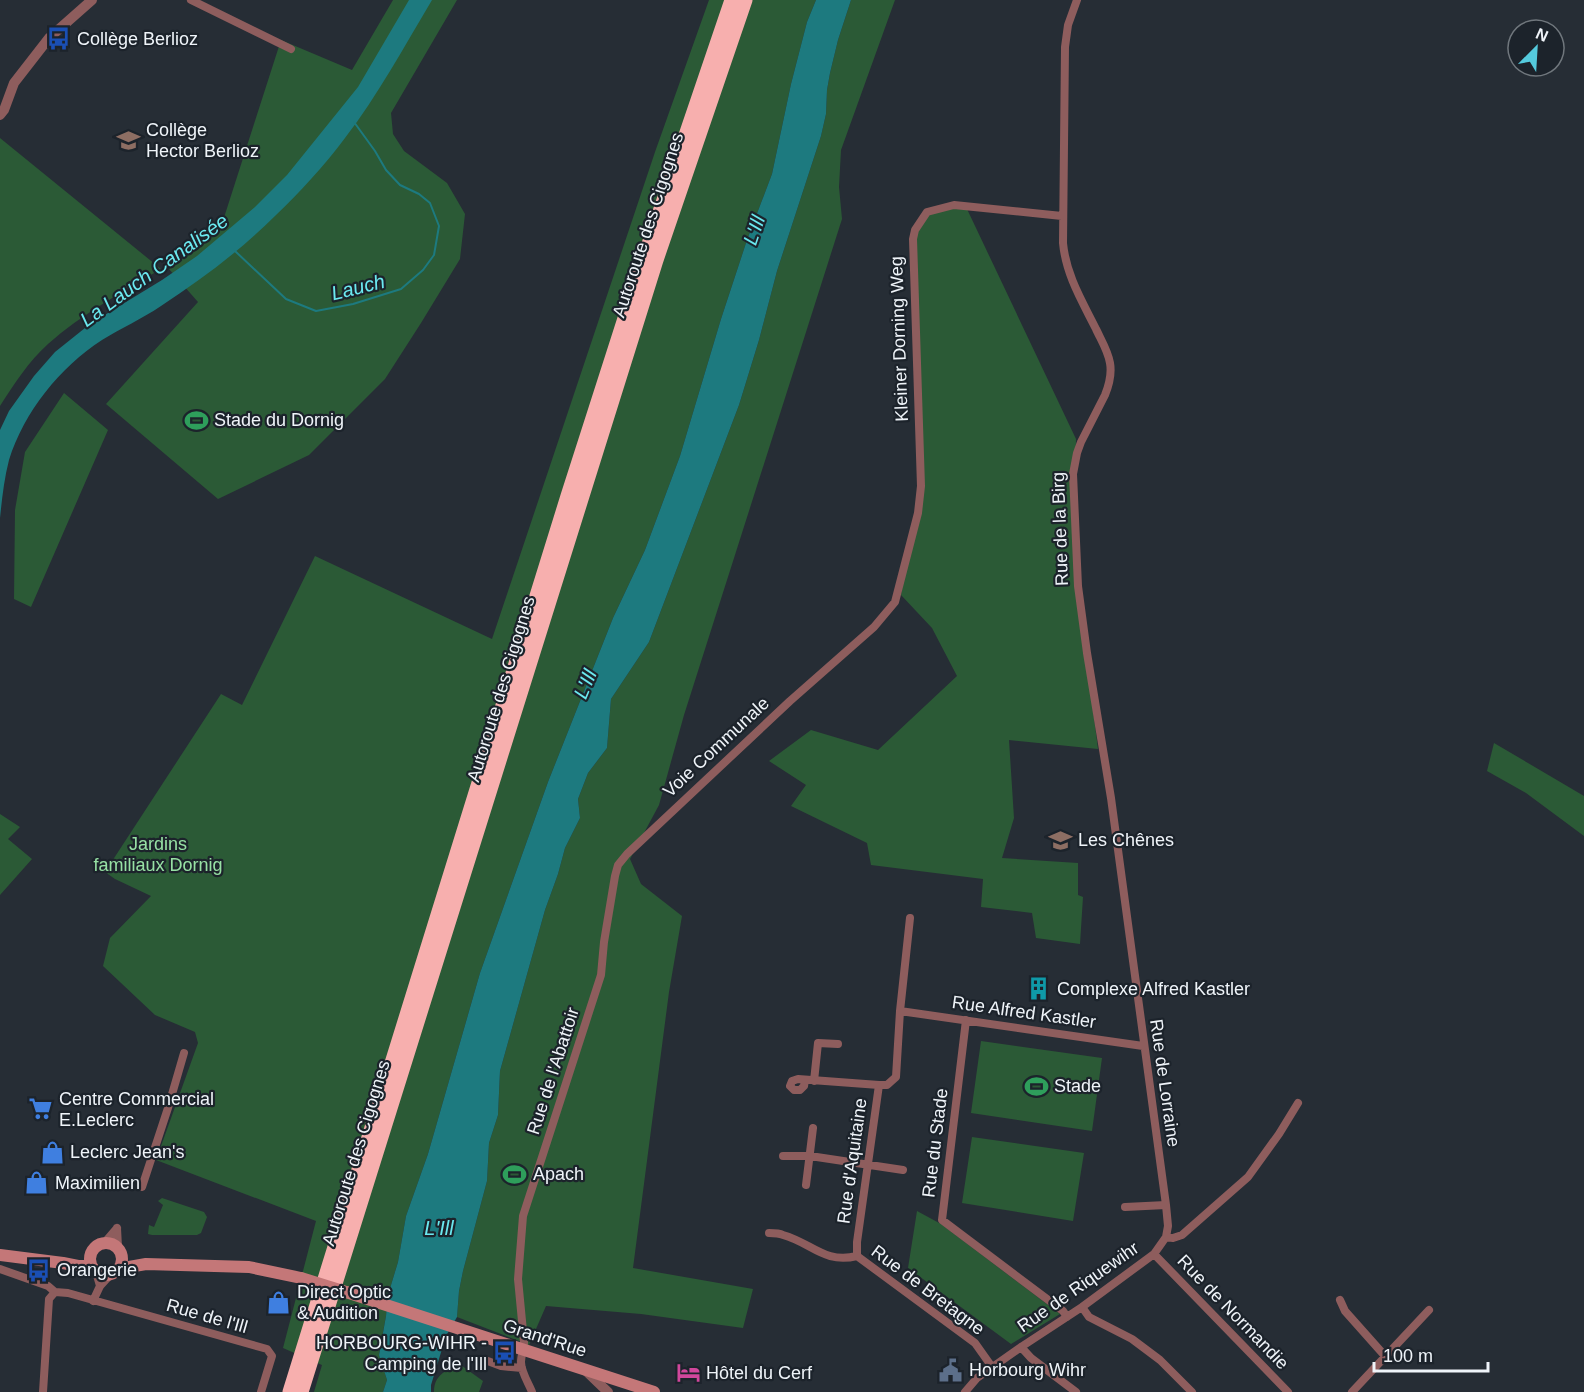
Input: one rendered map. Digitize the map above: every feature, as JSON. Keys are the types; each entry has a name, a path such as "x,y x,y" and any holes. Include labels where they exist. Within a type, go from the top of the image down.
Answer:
{"highway":[{"name":"Autoroute des Cigognes","path":"290,1392 582,453 645,256 732,0"},
{"name":"Autoroute des Cigognes","path":"301,1392 656,260 745,0"}],"main road":[{"path":"63,1263 78,1259 105,1242 112,1243 146,1264"},
{"path":"114,1272 122,1260 119,1249"},
{"path":"91,1251 89,1258 93,1268"},
{"path":"0,1255 93,1268 103,1275 146,1264"},
{"name":"Grand'Rue","path":"146,1264 249,1267 301,1278 585,1370 620,1384 654,1392"}],"street":[{"path":"0,115 14,83 49,38 92,0"},
{"path":"190,0 291,49"},
{"name":"Rue de la Birg","path":"1077,0 1068,25 1065,47 1063,243 1067,269 1106,350 1111,372 1108,387 1077,453 1072,486 1079,597 1111,798 1133,965"},
{"name":"Kleiner Dorning Weg","path":"895,602 918,513 921,486 913,239 915,230 927,212 954,205 1062,216"},
{"name":"Voie Communale","path":"603,942 618,865 627,854 790,701 874,627 895,602"},
{"path":"900,1011 910,918"},
{"name":"Rue de l'Abattoir","path":"522,1368 524,1351 518,1279 523,1216 601,975 603,942"},
{"name":"Rue de Lorraine","path":"1133,965 1166,1205 1168,1226 1166,1237"},
{"name":"Rue Alfred Kastler","path":"900,1011 1143,1046"},
{"name":"Rue d'Aquitaine","path":"857,1256 867,1164 879,1085 886,1085 896,1077 900,1011"},
{"name":"Rue du Stade","path":"966,1020 942,1220 1063,1311 1067,1317"},
{"path":"814,1081 818,1043 838,1044"},
{"path":"142,1187 184,1053"},
{"path":"805,1080 879,1085"},
{"path":"1166,1237 1173,1238 1182,1235 1248,1177 1298,1103"},
{"path":"806,1185 813,1128"},
{"path":"783,1156 810,1156 903,1170"},
{"path":"1125,1207 1166,1205"},
{"name":"Rue de Bretagne","path":"769,1233 784,1235 832,1258 845,1259 857,1256 975,1344 992,1367"},
{"name":"Rue de Riquewihr","path":"965,1392 977,1378 992,1367 1082,1307 1154,1254 1166,1237"},
{"name":"Rue de Normandie","path":"1154,1254 1288,1392"},
{"path":"93,1268 100,1286"},
{"name":"Rue de l'Ill","path":"0,1269 48,1286 55,1292 68,1293 267,1349 272,1356 261,1392"},
{"path":"93,1301 100,1286 114,1272"},
{"path":"43,1392 49,1299 55,1292"},
{"path":"1340,1300 1345,1311 1384,1356"},
{"path":"1082,1307 1089,1317 1132,1339 1160,1360 1192,1392"},
{"path":"1352,1392 1430,1310"},
{"path":"1021,1347 1031,1358 1076,1392"},
{"path":"485,1360 501,1366 522,1368 532,1392"},
{"path":"585,1370 610,1392 620,1384"}],"green space":[{"path":"393,0 457,0 391,113 393,134 404,151 447,183 465,214 460,259 385,379 309,455 218,499 106,404 198,302 169,269 220,230 281,40 352,70"},
{"name":"Jardins familiaux Dornig","path":"709,0 816,0 807,22 791,84 772,174 721,319 680,456 645,550 613,618 548,782 480,973 428,1154 406,1216 398,1262 388,1295 379,1354 387,1380 383,1392 314,1392 322,1365 283,1348 316,1221 156,1160 198,1043 195,1032 155,1015 103,966 110,938 151,896 105,872 221,694 242,705 315,556 492,639 655,152"},
{"path":"851,0 895,0 841,150 839,187 842,219 684,715 659,805 630,859 641,884 682,916 669,992 633,1268 753,1289 743,1328 641,1314 546,1306 529,1345 457,1317 463,1271 487,1181 489,1143 498,1115 500,1071 545,910 565,848 580,818 578,799 588,773 607,748 611,699 649,642 739,405 777,271 821,136 826,114 830,73"},
{"path":"0,138 161,269 88,313 48,344 28,365 0,406"},
{"path":"931,207 967,209 1076,439 1074,561 1098,749 1009,740 1014,818 1002,858 1078,863 1078,895 1083,897 1080,944 1036,938 1032,913 981,907 983,879 871,865 867,843 791,806 806,785 769,761 811,730 878,750 957,676 932,628 901,595 920,483 914,236"},
{"path":"64,393 108,430 31,607 14,599 15,510 25,452"},
{"path":"1494,743 1584,796 1584,836 1526,793 1487,771"},
{"path":"0,814 20,827 8,839 32,859 0,895"},
{"name":"Stade","path":"981,1041 1102,1058 1092,1131 971,1113"},
{"name":"Stade","path":"972,1137 1084,1153 1073,1221 962,1203"},
{"path":"162,1198 204,1212 207,1217 201,1233 197,1235 148,1234 149,1225 154,1227 163,1205 158,1201"},
{"path":"917,1211 941,1224 1060,1314 1011,1344 908,1268"},
{"path":"458,1363 483,1381 479,1392 434,1392 438,1378"}],"water":[{"path":"409,0 432,0 369,105 329,159 303,188 262,229 221,264 154,311 87,351 72,363 45,392 24,425 9,460 0,518 0,430 9,411 34,376 55,352 90,324 197,256 255,207 287,175 358,87"},
{"name":"L'Ill","path":"816,0 851,0 830,73 826,114 821,136 777,271 739,405 649,642 611,699 607,748 588,773 578,799 580,818 565,848 545,910 500,1071 498,1115 489,1143 487,1181 463,1271 457,1317 446,1336 431,1385 431,1392 383,1392 387,1380 379,1355 388,1295 398,1262 406,1216 428,1154 480,973 548,782 613,618 645,550 680,456 721,319 772,174 791,84 807,22"}],"waterway":[{"name":"Lauch","path":"235,251 286,299 316,311 353,304 401,289 423,270 434,255 439,226 430,203 419,194 400,185 386,170 354,122"}],"place":[{"name":"Collège Berlioz","path":"59,39"},
{"name":"Collège Hector Berlioz","path":"128,140"},
{"name":"Stade du Dornig","path":"196,420"},
{"name":"Les Chênes","path":"1060,840"},
{"name":"Complexe Alfred Kastler","path":"1039,989"},
{"name":"Stade","path":"1036,1086"},
{"name":"Centre Commercial E.Leclerc","path":"41,1109"},
{"name":"Leclerc Jean's","path":"52,1152"},
{"name":"Apach","path":"515,1174"},
{"name":"Maximilien","path":"37,1183"},
{"name":"Orangerie","path":"39,1270"},
{"name":"Direct Optic & Audition","path":"279,1302"},
{"name":"HORBOURG-WIHR - Camping de l'Ill","path":"505,1353"},
{"name":"Horbourg Wihr","path":"951,1370"},
{"name":"Hôtel du Cerf","path":"688,1373"}],"water label":[{"name":"La Lauch Canalisée","path":"154,270"}]}
